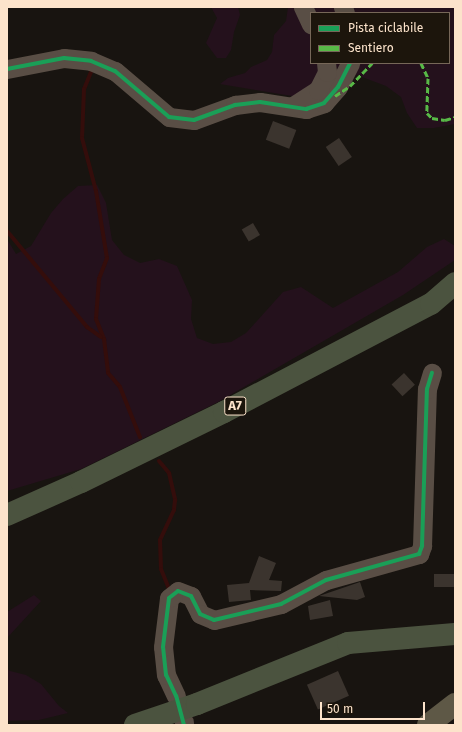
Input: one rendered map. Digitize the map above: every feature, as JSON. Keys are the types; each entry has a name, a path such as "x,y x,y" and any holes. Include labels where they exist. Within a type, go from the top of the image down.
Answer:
{"highway":[{"name":"A7","path":"7,515 81,482 224,412 431,304 455,283"},
{"path":"135,725 161,718 348,643 455,634"}],"main road":[{"path":"428,725 455,704"}],"street":[{"path":"303,7 310,22"},
{"path":"7,69 64,58 91,60 115,71 169,117 194,120 235,105 260,102 290,108 306,109 324,103 338,87 350,64"},
{"path":"290,108 318,90 327,72 326,64"},
{"path":"176,696 166,675 163,647 169,598 178,591 191,596 200,614 214,620 281,604 326,580 419,554 422,546 427,389 432,373"}],"shaded area":[{"path":"211,7 238,7 240,15 234,32 231,50 226,58 217,58 206,43 217,18"},
{"path":"288,7 336,7 338,12 310,12 310,64 344,64 298,97 220,84 228,78 245,73 251,67 267,60 272,52 274,35 286,21"},
{"path":"351,7 455,7 455,124 434,128 417,128 407,113 401,97 386,86 354,74 357,64 450,64 450,12 353,12"},
{"path":"97,185 106,203 112,240 124,255 140,263 159,259 177,266 192,300 191,319 197,338 213,344 231,342 246,333 283,292 301,287 333,308 398,272 427,247 444,239 455,246 455,260 403,295 218,402 81,469 7,491 7,239 16,254 31,246 51,213 63,199 78,186"},
{"path":"34,595 41,601 7,638 7,612"},
{"path":"7,668 10,671 26,675 41,684 59,706 68,713 39,720 7,721"}],"building":[{"path":"273,121 296,130 289,149 266,140"},
{"path":"339,138 352,157 339,166 326,147"},
{"path":"253,223 260,235 249,242 242,229"},
{"path":"404,373 415,385 402,396 392,385"},
{"path":"259,556 276,563 269,580 282,581 281,591 250,590 251,600 229,602 227,585 249,583"},
{"path":"434,574 455,574 455,587 434,587"},
{"path":"360,582 365,597 357,600 319,596"},
{"path":"330,600 333,616 310,620 308,606"},
{"path":"338,671 349,696 318,709 307,685"}],"waterway":[{"path":"93,67 84,89 82,138 96,191 107,258 99,279 96,319 104,339 108,373 120,387 140,437"},
{"path":"7,231 87,327 101,337"},
{"path":"159,461 169,473 175,500 174,510 160,540 161,569 170,591"}],"marked path":[{"path":"335,96 350,86 371,64"},
{"path":"421,64 428,78 427,113 432,118 445,120 455,117"}],"cycle path":[{"path":"7,69 64,58 91,61 115,71 169,117 194,120 235,105 260,102 306,109 324,103 338,87 350,64"},
{"path":"184,725 176,696 166,675 163,647 169,598 178,591 191,596 200,614 214,620 281,604 326,580 419,554 422,546 427,389 432,373"}]}
